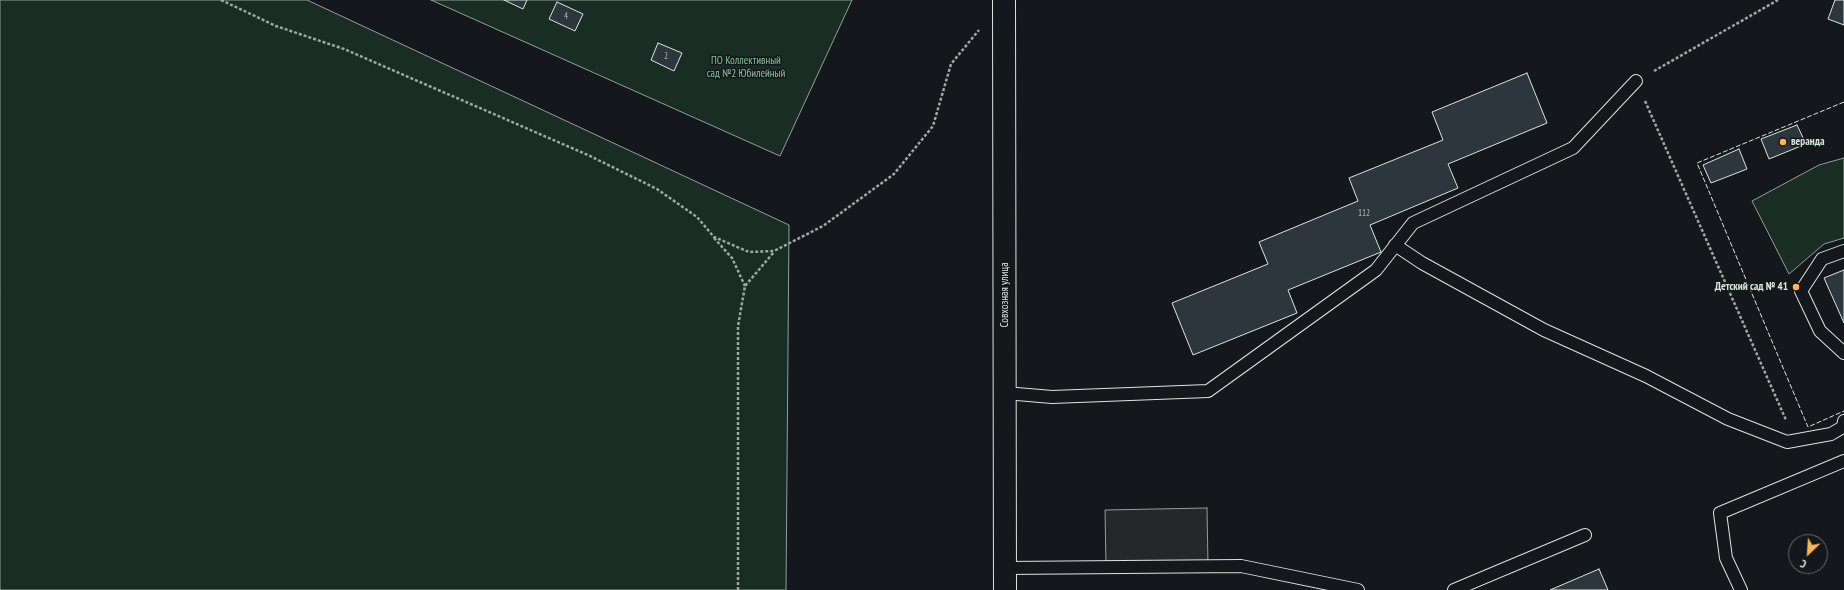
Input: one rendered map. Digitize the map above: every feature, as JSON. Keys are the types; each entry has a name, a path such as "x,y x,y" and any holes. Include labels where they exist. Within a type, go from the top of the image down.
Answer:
{"main road":[{"name":"Совхозная улица","path":"1004,0 1005,590"}],"lane":[{"path":"1005,393 1052,397 1208,391 1376,270 1413,223 1573,148 1636,81"},
{"path":"1395,245 1422,263 1544,330 1646,376 1743,425 1787,442 1831,434 1843,427 1844,421"},
{"path":"1844,251 1822,259 1801,291 1820,331 1844,353"},
{"path":"1741,590 1726,558 1720,513 1844,461"},
{"path":"1454,590 1585,535"},
{"path":"1005,568 1241,566 1358,590"}],"path":[{"path":"221,0 276,26 344,49 588,155 657,189 697,217 732,258 746,286"},
{"path":"1778,0 1636,81 1788,424"},
{"path":"738,590 738,326 746,286 774,251 823,226 894,174 932,126 951,64 980,29"},
{"path":"714,237 749,252 774,251"}],"green space":[{"path":"0,0 307,0 789,225 786,590 0,590"},
{"name":"ПО Коллективный сад №2 Юбилейный","path":"431,0 852,0 780,156"},
{"path":"1844,158 1844,238 1824,244 1789,274 1752,201 1819,165"}],"shaded area":[{"path":"1207,508 1208,566 1106,567 1105,510"}],"building":[{"path":"504,0 527,0 523,9"},
{"path":"1835,0 1844,0 1844,25 1828,19"},
{"path":"557,2 583,14 575,31 549,19"},
{"path":"658,43 682,53 674,71 651,60"},
{"path":"1527,73 1547,123 1448,164 1458,188 1370,225 1381,252 1288,290 1297,313 1193,355 1172,303 1268,264 1259,242 1358,201 1349,178 1443,140 1432,112"},
{"name":"веранда","path":"1797,125 1806,144 1769,159 1761,139"},
{"path":"1739,149 1747,169 1711,183 1703,165"},
{"path":"1844,270 1844,323 1824,278"},
{"path":"1599,569 1608,590 1550,590"}],"fence":[{"path":"1844,102 1697,163 1808,427 1844,411"}],"place":[{"name":"веранда","path":"1783,142"},
{"name":"Детский сад № 41","path":"1796,287"}]}
